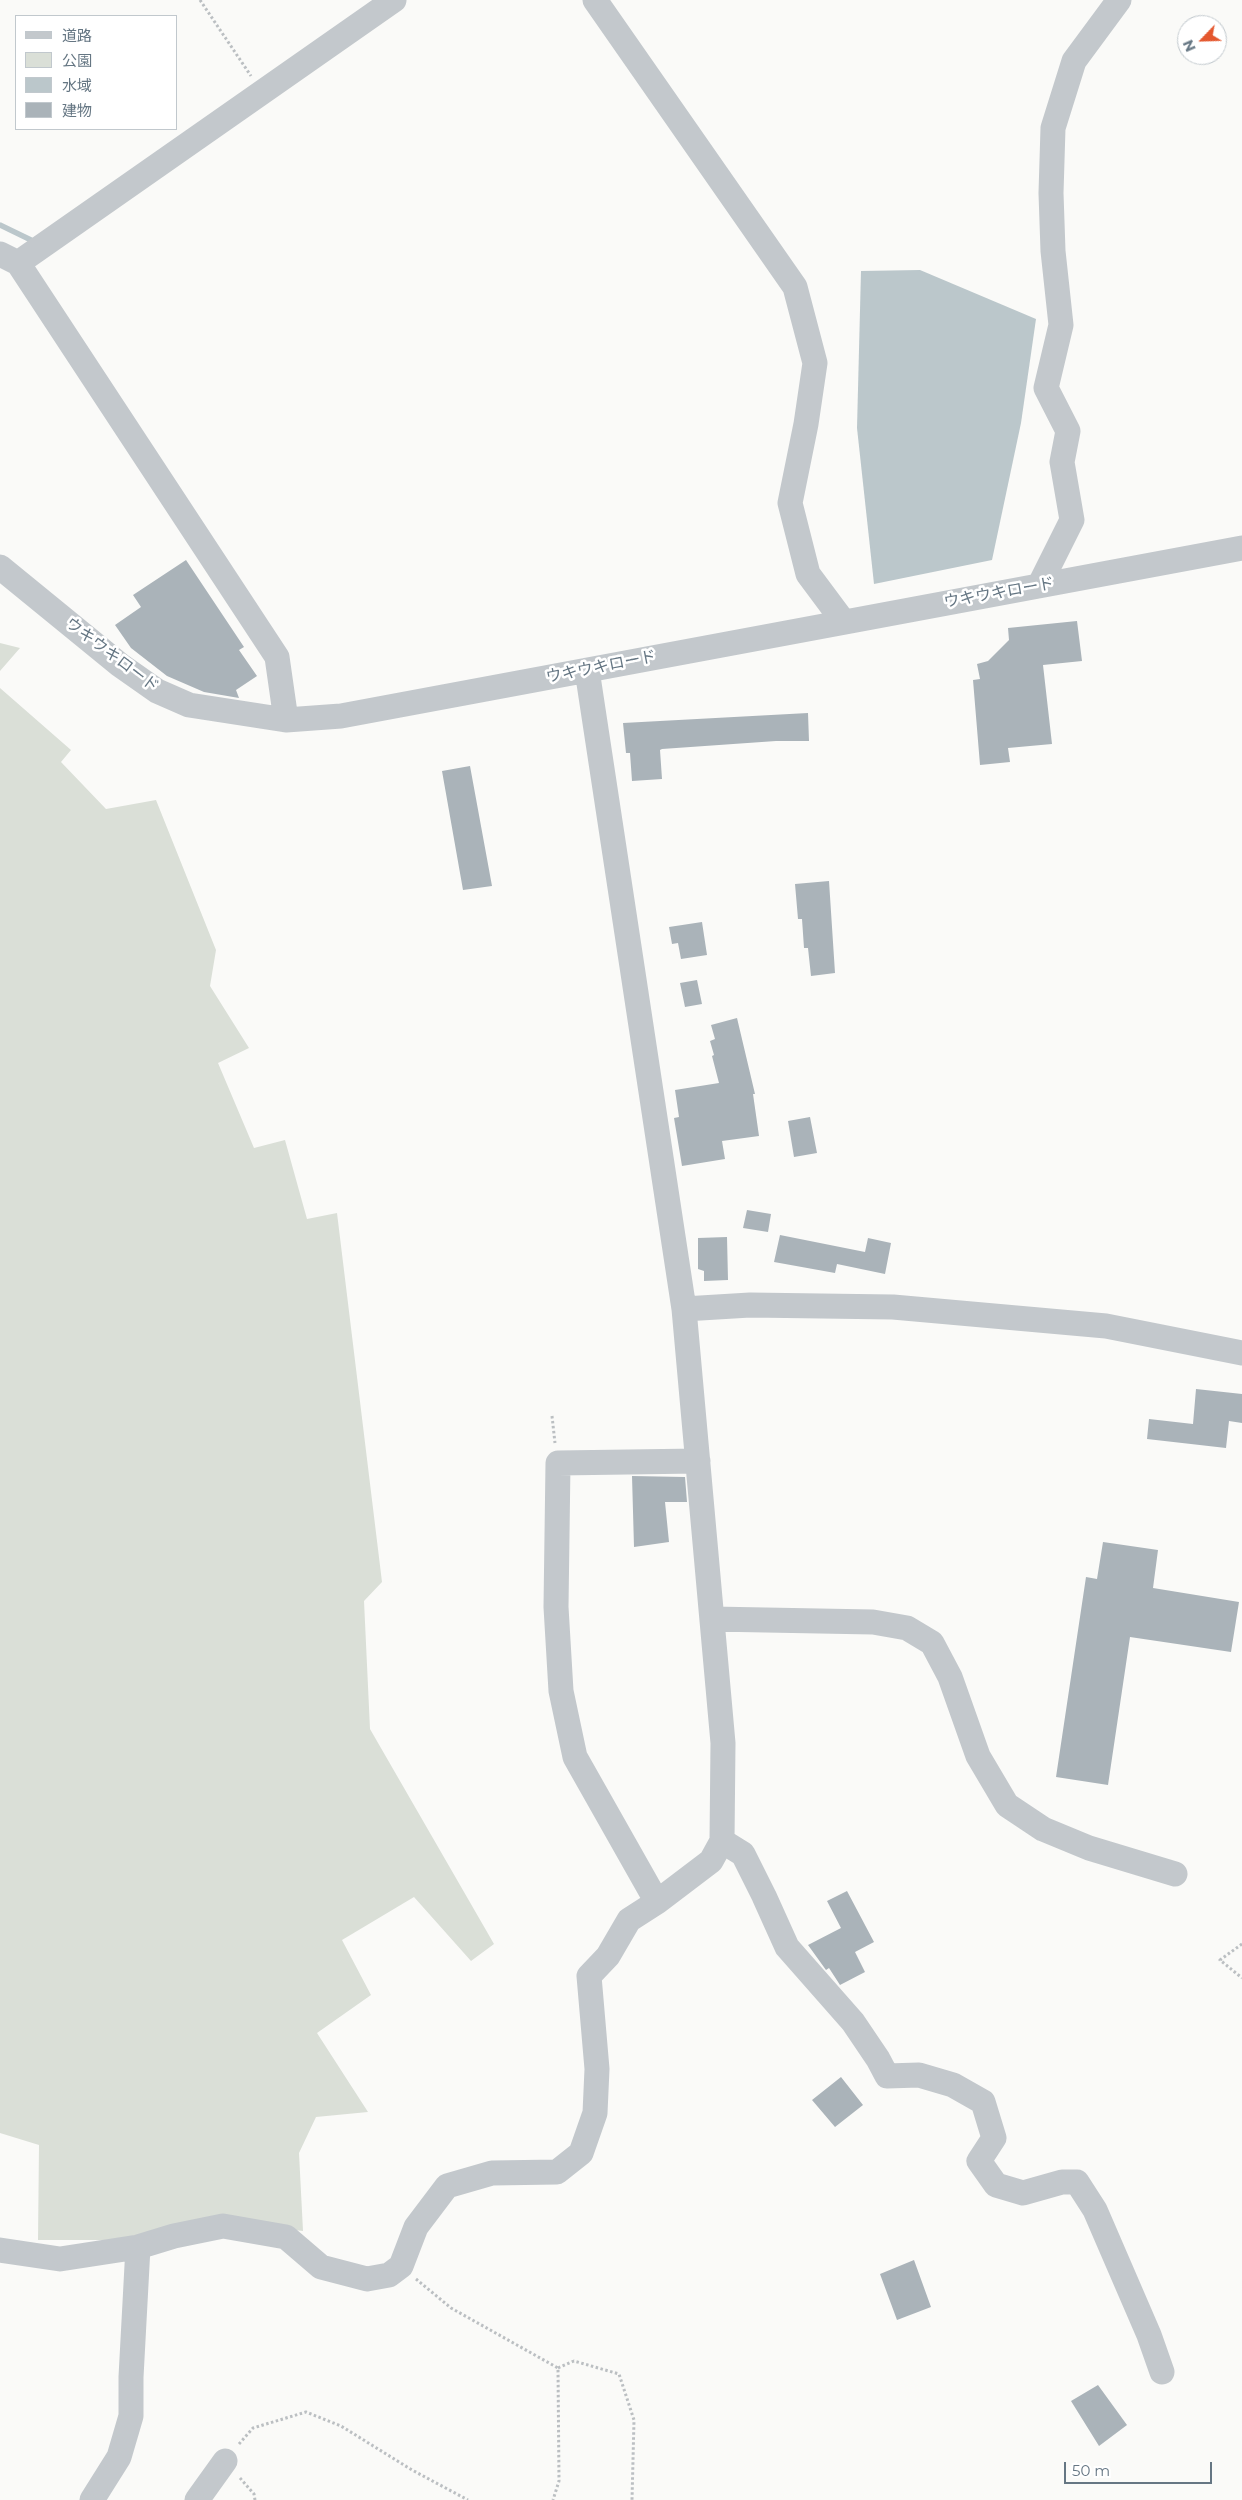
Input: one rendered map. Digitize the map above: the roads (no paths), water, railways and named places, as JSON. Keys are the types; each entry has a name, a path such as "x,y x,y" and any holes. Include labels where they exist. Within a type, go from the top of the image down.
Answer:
{"street":[{"path":"286,720 276,657 9,258 262,93 394,0"},
{"path":"596,0 794,287 815,363 806,424 790,503 808,574 843,621"},
{"path":"1039,586 1072,520 1062,462 1068,431 1046,388 1061,325 1053,251 1053,128 1074,61 1119,0"},
{"name":"ウキウキロード","path":"0,567 120,665 157,691 189,705 286,720 341,716 1242,548"},
{"path":"0,2250 60,2259 138,2248 174,2236 223,2226 286,2237 321,2267 367,2279 389,2275 401,2266 416,2227 447,2186 492,2173 557,2172 581,2153 596,2112 597,2069 589,1976 608,1956 629,1920 657,1902 710,1861 722,1841 724,1743 684,1309 588,670"},
{"path":"684,1309 750,1305 903,1308 1106,1326 1242,1353"},
{"path":"657,1902 575,1757 561,1691 556,1606 558,1463 698,1461"},
{"path":"712,1618 872,1622 907,1628 932,1643 950,1678 978,1756 1006,1805 1043,1829 1089,1848 1175,1874"},
{"path":"722,1841 742,1854 764,1896 786,1947 853,2022 878,2059 886,2076 919,2075 953,2085 983,2102 994,2138 979,2161 996,2185 1023,2193 1062,2182 1077,2182 1094,2210 1149,2335 1162,2372"},
{"path":"92,2500 119,2458 131,2416 131,2377 138,2248"},
{"path":"197,2500 225,2461"}],"water":[{"path":"920,270 1036,319 1021,423 992,560 874,584 857,428 861,271"}],"waterway":[{"path":"0,225 31,240"}]}
